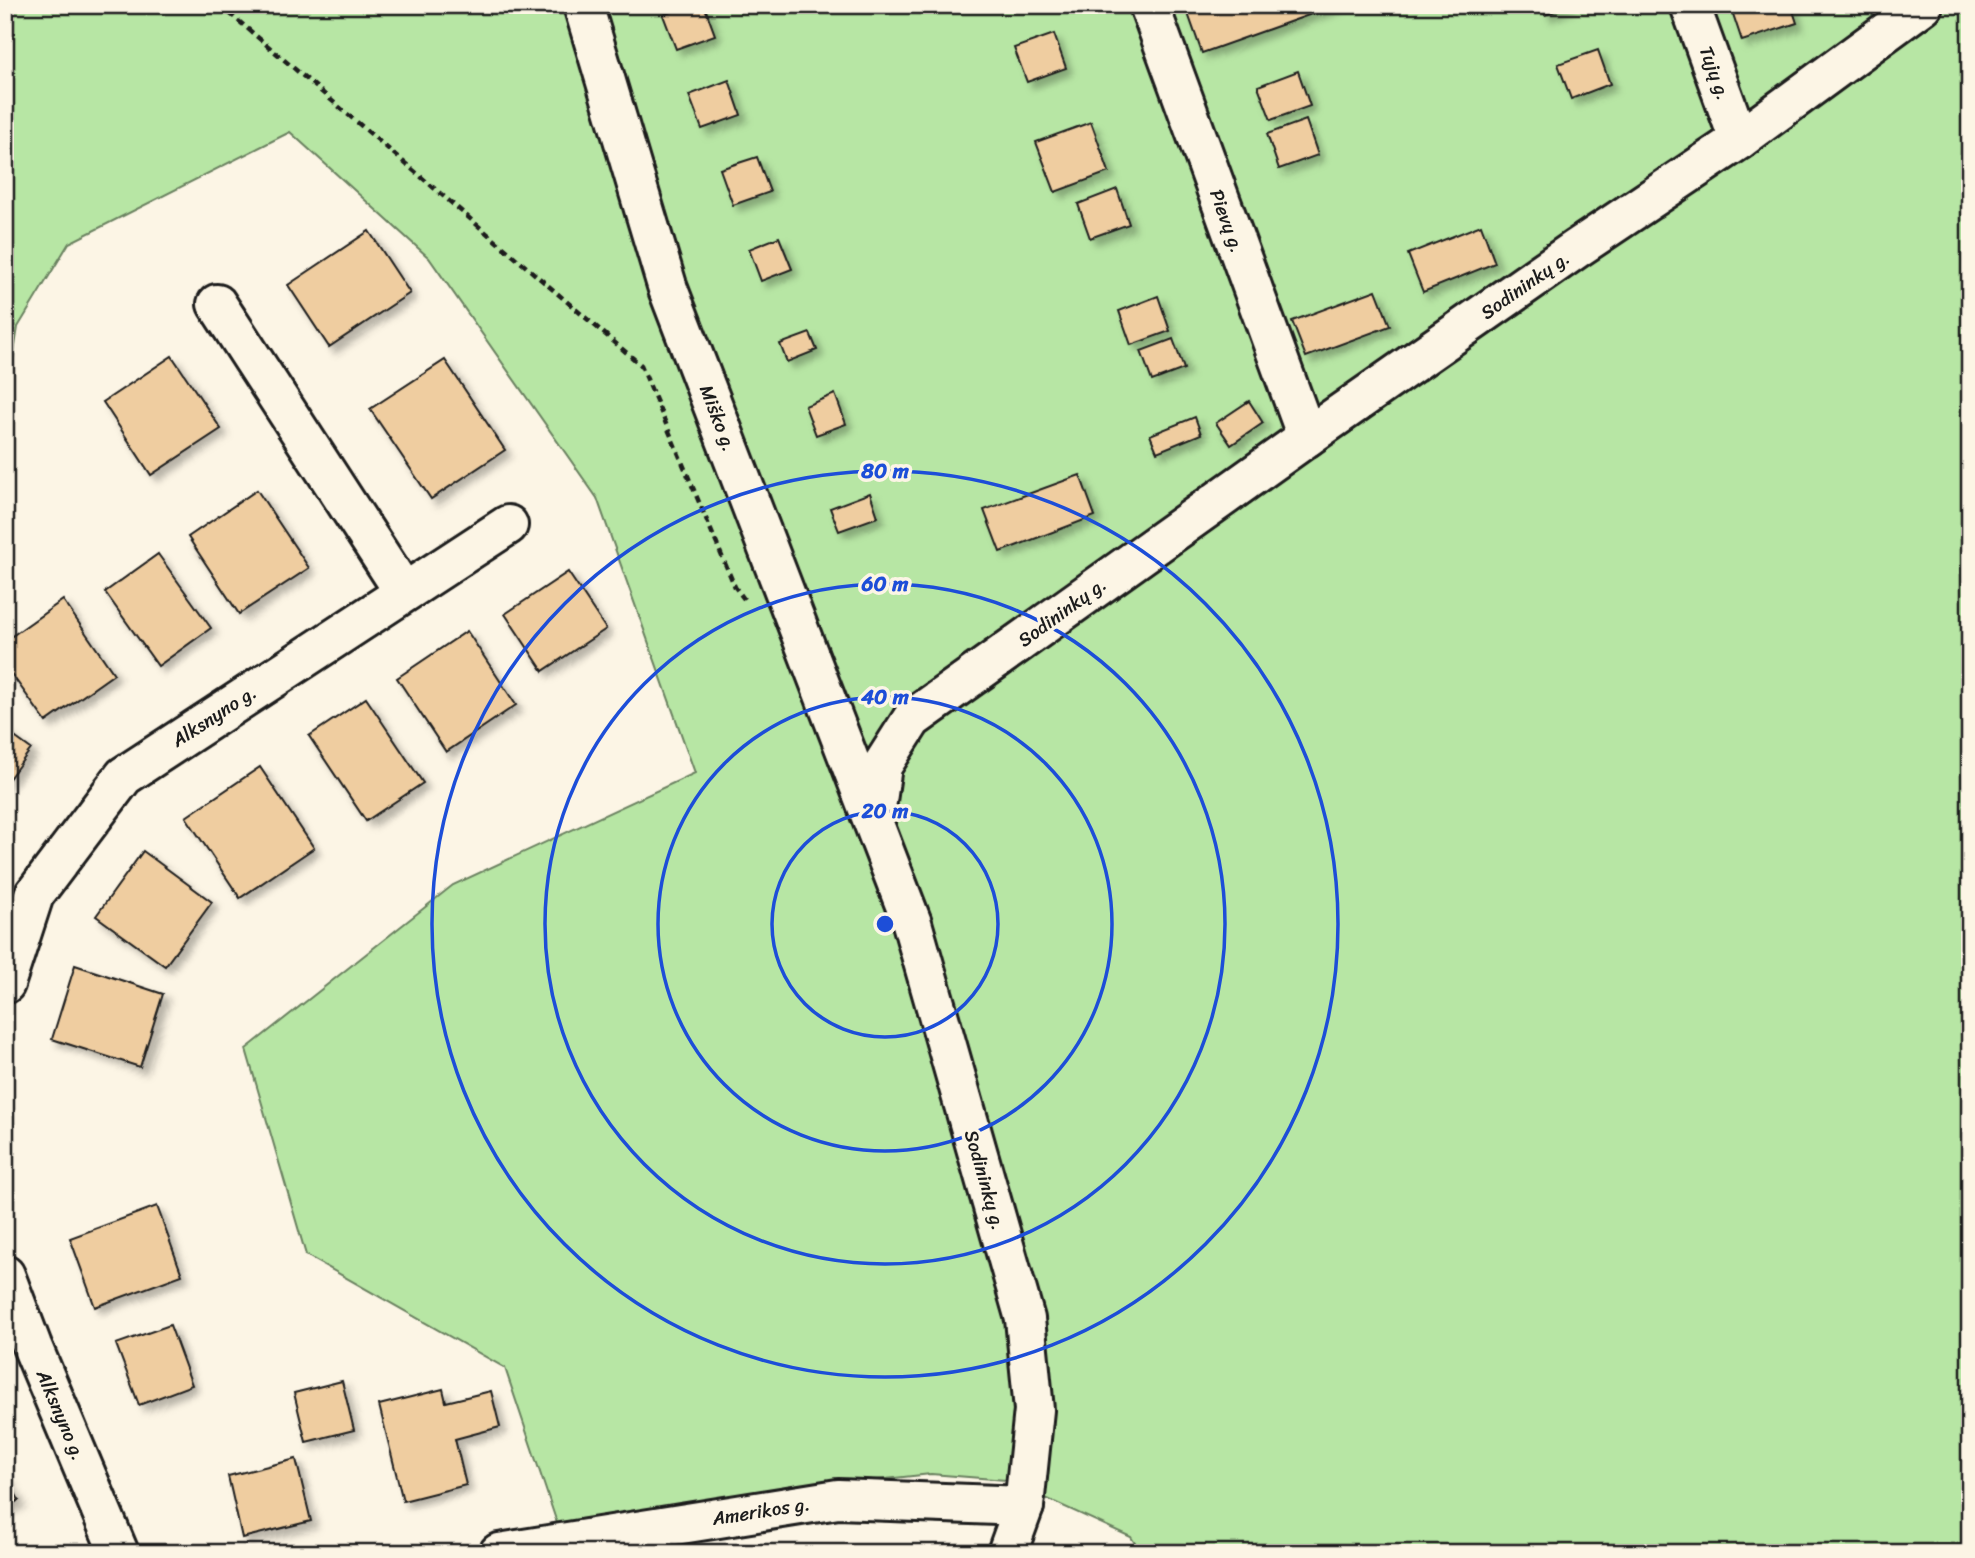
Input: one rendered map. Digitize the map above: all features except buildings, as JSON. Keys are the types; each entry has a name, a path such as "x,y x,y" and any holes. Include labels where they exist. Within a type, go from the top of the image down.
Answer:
{"street":[{"name":"Miško g.","path":"583,5 668,289 874,824"},
{"name":"Pievų g.","path":"1149,5 1307,437"},
{"name":"Tujų g.","path":"1690,5 1739,140"},
{"name":"Sodininkų g.","path":"1007,1553 1024,1506 1034,1410 1025,1319 912,923 874,824 882,766 912,719 1307,437 1739,140 1923,5"},
{"path":"217,304 404,592"},
{"name":"Alksnyno g.","path":"5,984 34,895 124,775 508,525"},
{"name":"Alksnyno g.","path":"5,1275 119,1553"},
{"name":"Amerikos g.","path":"499,1553 838,1499 1024,1506"}],"path":[{"path":"220,5 642,365 736,587 751,609"}],"green space":[{"path":"5,5 1970,5 1970,1553 1141,1553 1131,1537 1006,1480 931,1474 738,1495 557,1523 505,1368 306,1255 246,1049 453,885 695,773 597,498 429,258 290,132 69,243 18,327 5,410"}]}
